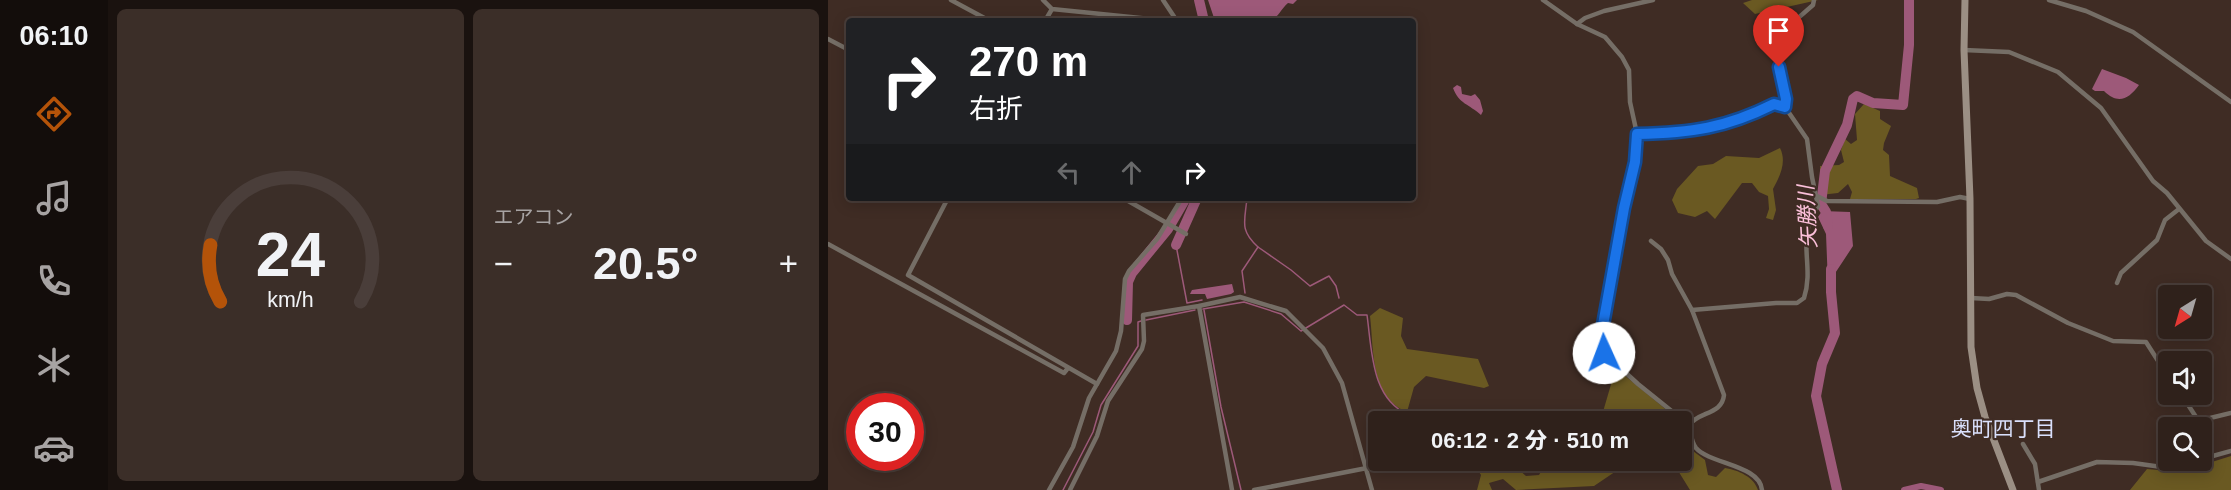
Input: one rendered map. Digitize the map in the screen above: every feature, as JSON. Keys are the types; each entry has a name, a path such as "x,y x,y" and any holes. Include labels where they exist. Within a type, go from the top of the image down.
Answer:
{"street":[{"path":"951,0 984,18"},
{"path":"1043,0 1052,9 1140,18"},
{"path":"1163,0 1175,18"},
{"path":"1543,0 1577,24 1605,37 1615,47 1629,70 1630,102 1637,134 1635,162 1624,208 1603,325 1604,353 1671,411"},
{"path":"1577,24 1585,18 1604,11 1653,0"},
{"path":"1785,107 1786,99 1773,40 1813,5 1814,0"},
{"path":"1965,0 1964,50 1970,199 1969,324 1977,388 1985,417 2013,490"},
{"path":"2049,0 2086,11 2133,32 2231,102"},
{"path":"1047,18 1052,9"},
{"path":"828,46 830,39 846,48"},
{"path":"1964,50 2009,52 2058,72 2101,108 2136,159 2206,241 2231,259"},
{"path":"1637,134 1715,128 1774,104 1785,107 1807,139 1818,206 1809,218 1806,232 1808,263 1806,294 1797,303 1692,310"},
{"path":"1815,195 1827,201 1937,202 1960,197 1970,199"},
{"path":"946,201 908,274 1097,384"},
{"path":"1128,201 1186,234"},
{"path":"1048,490 1073,447 1083,414 1097,384 1110,364 1122,323 1125,279 1168,223 1180,201"},
{"path":"2117,283 2121,273 2157,240 2165,220 2179,209"},
{"path":"1651,241 1661,249 1668,260 1672,274 1692,310 1724,395 1724,400 1718,408 1700,415 1692,423"},
{"path":"828,244 1064,373 1068,368"},
{"path":"1971,298 1989,299 2007,294 2016,295 2068,323 2113,341 2146,342 2158,361"},
{"path":"1070,490 1097,436 1108,401 1142,349 1143,315 1240,297 1280,308 1302,326 1326,353 1342,383 1372,490"},
{"path":"1199,306 1232,490"},
{"path":"2188,405 2196,417 2202,420 2231,413"},
{"path":"1692,440 1697,449 1756,478 1761,483 1762,490"},
{"path":"2023,444 2035,464 2039,490"},
{"path":"2212,456 2231,450"},
{"path":"2038,482 2097,462 2158,466"},
{"path":"1254,490 1367,468"}],"shaded area":[{"path":"1208,0 1297,0 1293,4 1288,3 1275,18 1214,18"},
{"path":"1752,0 1818,0 1755,14 1743,3"},
{"path":"2102,69 2139,85 2127,97 2119,99 2104,91 2095,91 2092,89"},
{"path":"1457,85 1461,87 1462,94 1471,96 1475,94 1480,100 1483,111 1481,115 1458,97 1453,88"},
{"path":"1864,104 1880,111 1880,119 1891,126 1883,150 1889,155 1890,176 1917,188 1919,198 1850,199 1852,192 1848,184 1838,193 1820,195 1820,166 1839,165 1844,162 1841,150 1845,139 1851,144 1857,140 1855,114"},
{"path":"1780,148 1783,164 1773,189 1776,210 1773,220 1766,218 1769,209 1768,196 1759,192 1752,183 1742,183 1715,219 1707,211 1695,217 1678,213 1672,200 1677,189 1698,166 1713,164 1726,156 1759,158"},
{"path":"1822,211 1850,212 1853,246 1828,284 1826,234 1818,217"},
{"path":"1232,284 1234,292 1231,294 1207,299 1205,294 1190,294 1192,290"},
{"path":"1380,308 1403,318 1401,336 1407,349 1478,359 1489,386 1484,388 1426,376 1414,387 1407,411 1395,405 1386,395 1376,371 1370,316"},
{"path":"1624,375 1668,411 1603,411 1612,381"},
{"path":"1692,450 1705,460 1708,475 1716,477 1725,468 1735,470 1753,481 1758,490 1690,490 1678,471 1692,471"},
{"path":"2231,456 2231,490 2130,490 2147,469 2180,472 2212,471 2212,462"},
{"path":"1478,471 1520,471 1526,476 1539,475 1541,471 1616,471 1594,486 1516,490 1503,479 1489,483 1492,490 1477,490 1481,475"}],"waterway":[{"path":"1199,0 1203,18"},
{"name":"矢勝川","path":"1828,226 1826,212 1821,204 1825,171 1847,125 1853,99 1857,96 1873,103 1903,105 1909,45 1909,0"},
{"path":"1127,320 1128,282 1132,273 1168,229 1184,201"},
{"path":"1176,245 1196,201"},
{"path":"1245,293 1242,271 1258,247 1246,230 1247,201"},
{"path":"1176,245 1187,303 1202,300"},
{"path":"1258,247 1310,286 1329,276 1336,286 1339,298"},
{"name":"矢勝川","path":"1831,269 1835,333 1822,364 1816,396 1837,490"},
{"path":"1203,309 1244,302 1281,314 1301,331 1344,305 1357,315 1367,315 1372,358 1380,386 1387,398 1402,411"},
{"path":"1146,320 1195,310"},
{"path":"1204,310 1221,407 1241,490"},
{"path":"1063,490 1093,432 1101,405 1138,346 1138,322 1141,321"},
{"path":"1904,490 1921,486 1941,490"}],"district":[{"name":"奥町四丁目","path":"2003,428"}],"route":[{"path":"1604,353 1603,325 1606,303 1635,162 1637,134 1715,128 1774,104 1785,107 1786,99 1779,67"}]}
